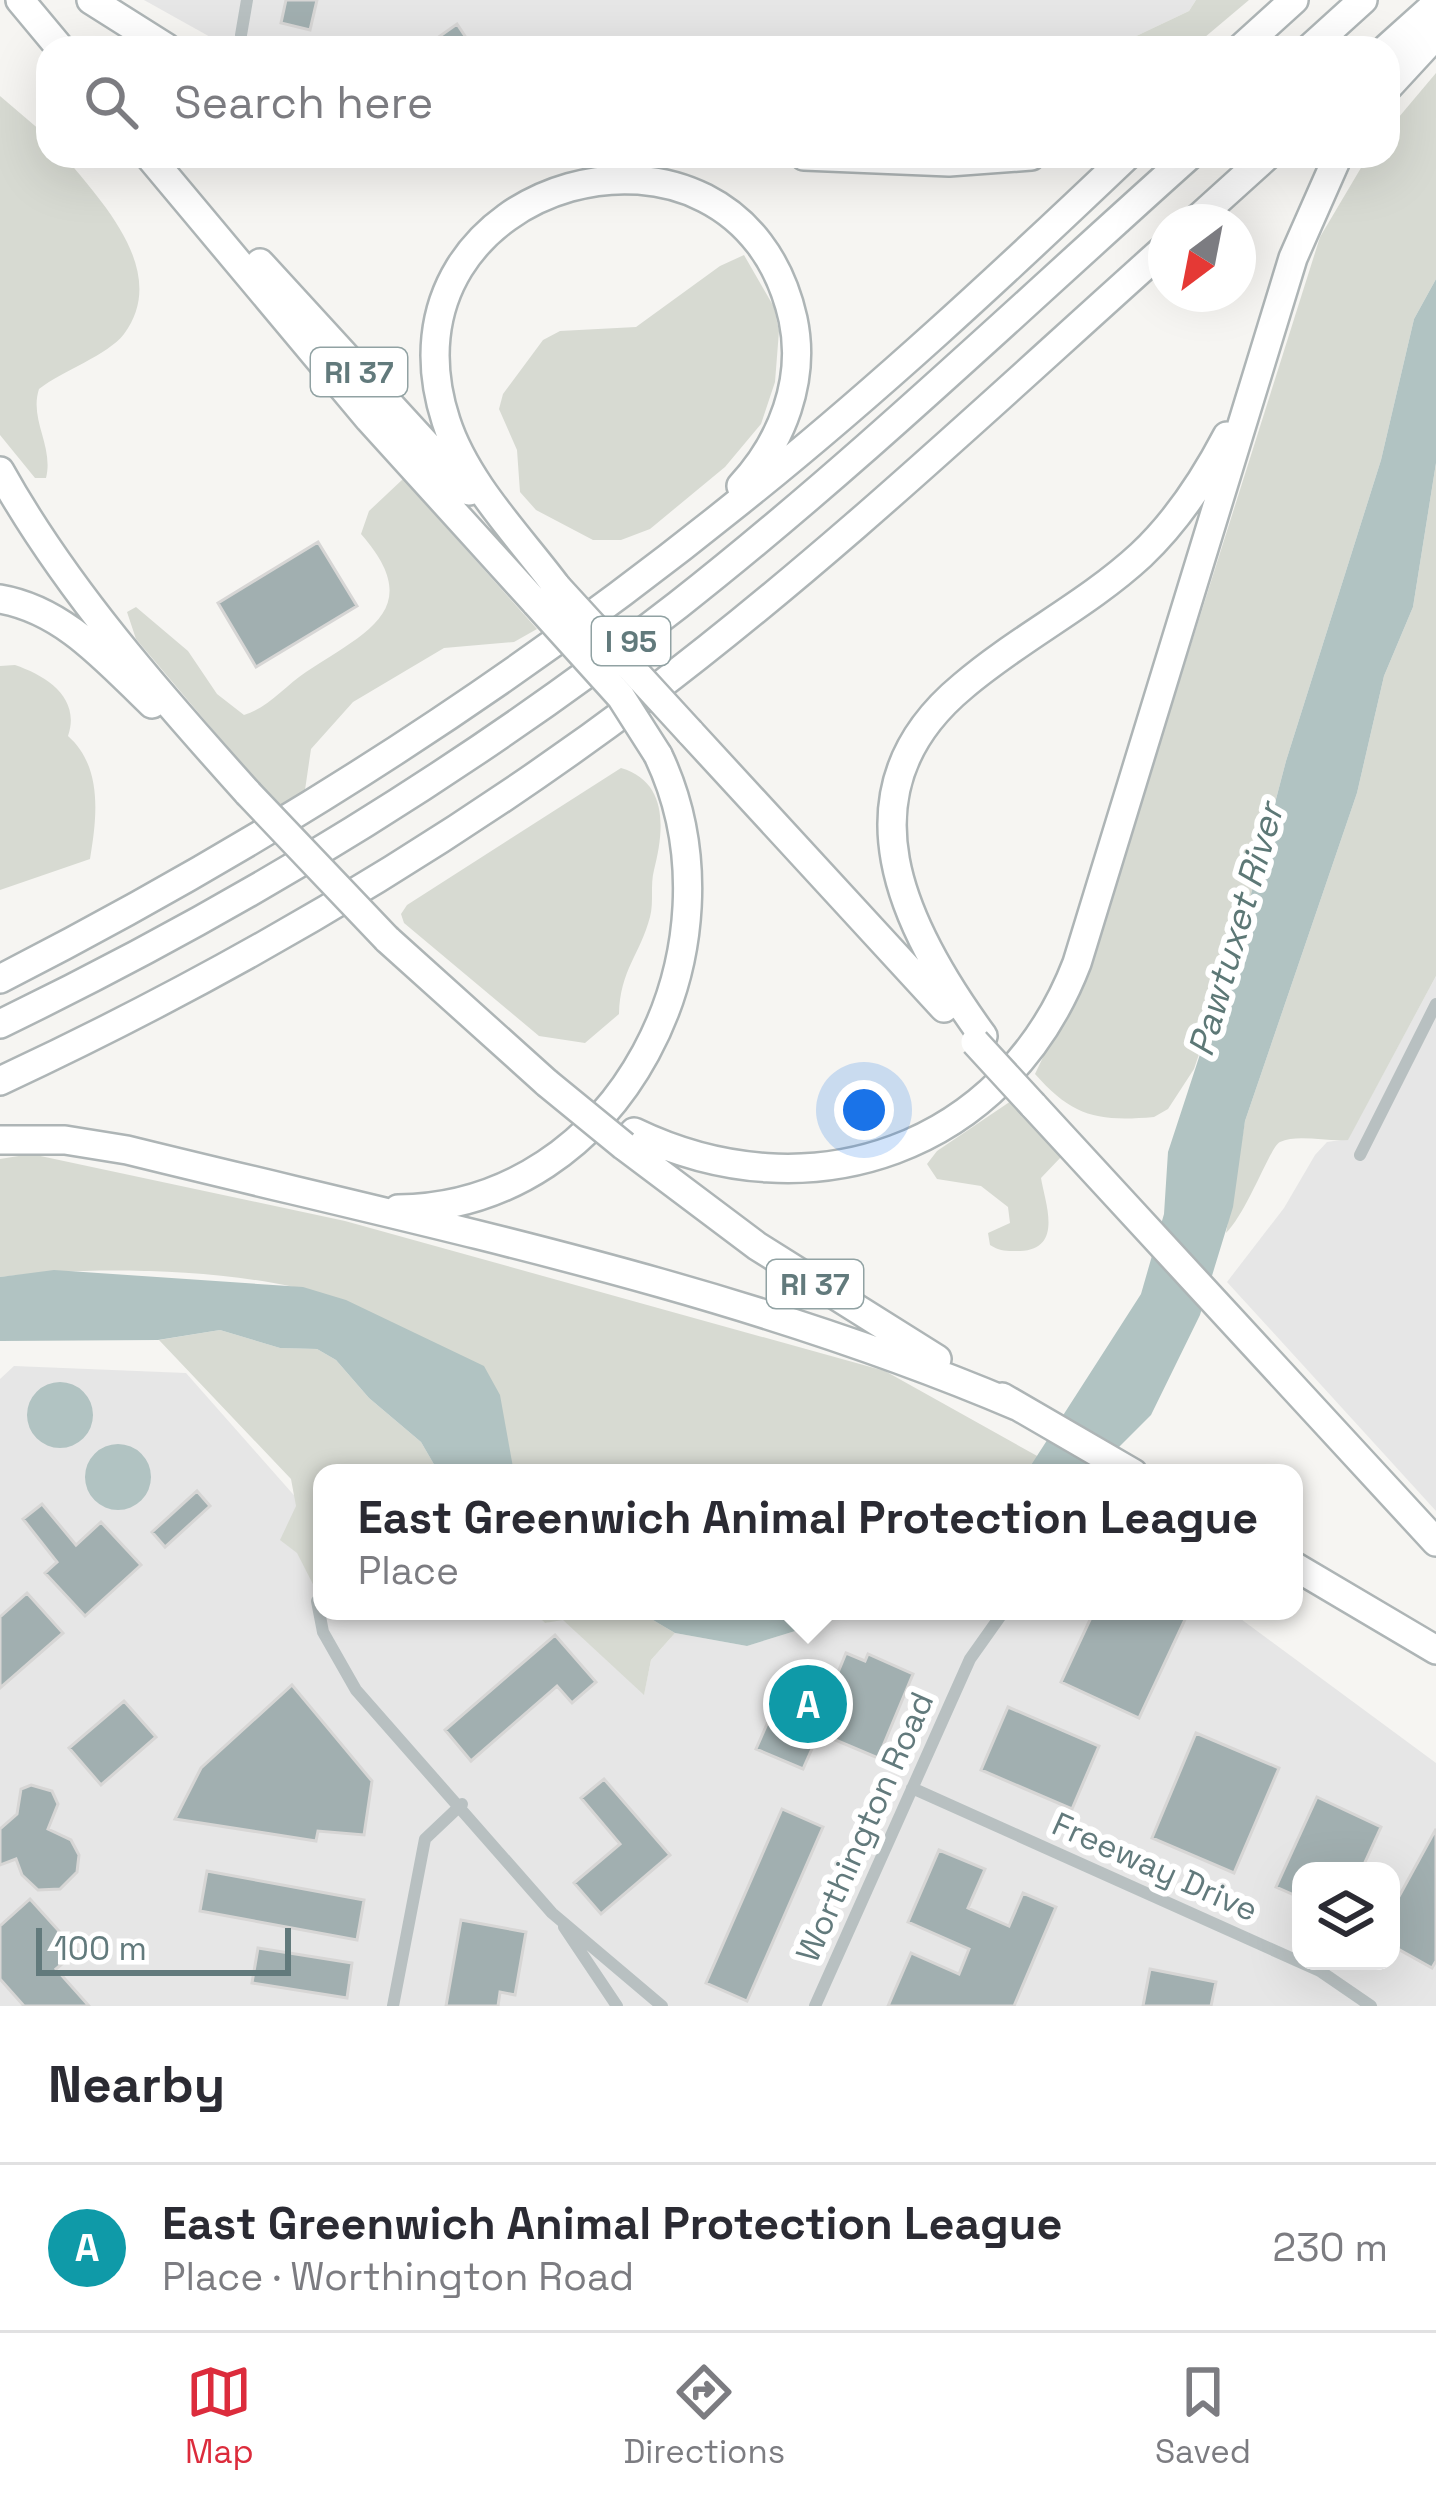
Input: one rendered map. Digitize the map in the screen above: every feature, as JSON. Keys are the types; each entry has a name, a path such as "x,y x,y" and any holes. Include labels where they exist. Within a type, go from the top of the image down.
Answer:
{"highway":[{"path":"91,0 148,36"},
{"path":"1253,36 1294,0"},
{"path":"1323,36 1363,0"},
{"path":"22,2 52,36"},
{"path":"1400,36 1436,4"},
{"path":"1400,74 1436,35"},
{"path":"159,168 369,419 546,595"},
{"name":"RI 37","path":"172,168 546,595 689,732 979,1039 1033,1105 1436,1542"},
{"path":"0,979 242,847 399,749 650,569 789,460 1114,168"},
{"name":"I 95","path":"0,1024 210,916 317,854 573,684 770,530 1176,168"},
{"path":"1214,204 1254,168"},
{"path":"629,1139 730,1166 784,1171 836,1167 884,1154 943,1126 983,1097 1029,1049 1076,963 1279,302 1307,218 1332,168"},
{"path":"340,1204 428,1208 503,1186 577,1140 634,1076 670,1002 688,916 685,839 658,755 546,595 455,443 441,401 437,346 453,282 485,234 537,196 599,178 655,182 720,211 769,263 795,327 794,388 768,450 739,489 650,569"},
{"name":"I 95","path":"0,1081 179,992 307,921 583,742 816,560 1148,263"},
{"path":"979,1039 931,961 899,887 892,830 906,762 952,695 1113,579 1180,511 1227,435 1279,302"},
{"name":"RI 37","path":"0,471 22,511 106,623 248,793 387,938 547,1083 629,1139 814,1283 1117,1464"},
{"path":"0,599 38,610 80,637 248,793"},
{"path":"0,958 91,928"},
{"path":"0,1140 96,1144 792,1319 1017,1406"},
{"path":"1345,1443 1436,1530"},
{"path":"1303,1571 1436,1650"},
{"path":"1390,1622 1436,1662"}],"street":[{"path":"241,35 247,0"},
{"path":"1360,1155 1436,1004"},
{"path":"321,1620 356,1690 557,1916 617,2006"},
{"name":"Worthington Road","path":"815,2006 970,1659 998,1620"},
{"name":"Freeway Drive","path":"912,1788 1320,1971 1371,2006"},
{"path":"393,2006 425,1839 462,1804"},
{"path":"557,1916 662,2006"}],"shaded area":[{"path":"144,0 1196,0 1189,11 1136,36 208,36"},
{"path":"1196,0 1249,0 1206,36 1136,36 1189,11"},
{"path":"1436,73 1436,279 1414,319 1381,460 1286,761 1245,917 1194,1069 1168,1109 1154,1117 1087,1113 1061,1099 1035,1074 1095,948 1320,237 1361,168 1400,168 1400,116"},
{"path":"0,96 36,127 36,168 74,168 96,194 125,239 139,286 136,310 117,342 39,389 37,411 47,455 46,478 35,478 0,435"},
{"path":"744,255 774,307 779,331 775,382 761,424 725,467 650,529 621,540 593,540 536,510 520,492 517,450 499,409 503,394 543,340 560,331 636,327 720,266"},
{"path":"1436,279 1436,463 1413,607 1384,676 1357,793 1245,1121 1233,1207 1200,1315 1151,1415 1102,1464 1032,1464 1141,1294 1164,1214 1168,1152 1245,917 1286,761 1381,460 1414,319"},
{"path":"1436,463 1436,976 1348,1140 1280,1142 1226,1233 1245,1121 1357,793 1384,676 1413,607"},
{"path":"403,479 537,629 514,642 444,648 353,702 311,749 305,790 279,808 136,639 127,612 136,607 188,651 217,694 244,715 253,712 381,616 389,582 361,534 369,511"},
{"path":"15,665 49,682 70,710 68,736 92,777 94,826 90,859 0,890 0,666"},
{"path":"621,768 648,784 659,810 650,917 623,986 619,1014 585,1043 539,1036 404,923 401,914 407,905"},
{"path":"1436,976 1436,1511 1227,1282 1284,1208 1315,1155 1327,1142 1348,1139"},
{"path":"1011,1101 1061,1157 1041,1178 1047,1234 1034,1248 1020,1251 990,1245 988,1233 1010,1223 1008,1207 981,1186 937,1179 927,1164 937,1151"},
{"path":"31,1154 345,1221 885,1371 1039,1457 1033,1464 511,1464 489,1426 412,1344 386,1322 350,1303 253,1280 199,1274 90,1271 0,1277 0,1159"},
{"path":"54,1270 303,1287 346,1300 484,1366 500,1395 512,1464 434,1464 421,1442 369,1398 336,1360 317,1349 280,1348 220,1330 158,1340 0,1341 0,1277"},
{"path":"220,1330 280,1348 317,1349 336,1360 369,1398 421,1442 434,1464 313,1464 313,1584 297,1553 280,1540 296,1506 291,1479 159,1340"},
{"path":"14,1366 186,1373 313,1517 313,1620 564,1620 644,1694 651,1660 675,1633 747,1646 831,1620 1242,1620 1436,1763 1436,2006 0,2006 0,1379"},
{"path":"60,1382 83,1392 93,1415 83,1438 60,1448 37,1438 27,1415 37,1392"},
{"path":"118,1444 141,1454 151,1477 141,1500 118,1510 95,1500 85,1477 95,1454"},
{"path":"563,1620 653,1620 675,1633 651,1660 644,1695"},
{"path":"653,1620 831,1620 747,1646 675,1633"}],"building":[{"path":"286,0 317,0 310,30 281,23"},
{"path":"457,24 465,36 440,36"},
{"path":"318,542 357,606 256,667 218,603"},
{"path":"197,1491 210,1506 165,1547 152,1532"},
{"path":"42,1504 76,1545 101,1522 141,1565 85,1616 45,1573 57,1562 23,1519"},
{"path":"27,1593 63,1633 0,1688 0,1617"},
{"path":"1090,1620 1185,1620 1139,1718 1061,1682"},
{"path":"555,1635 596,1682 572,1703 557,1686 471,1761 445,1730"},
{"path":"846,1653 865,1661 868,1654 913,1674 878,1758 819,1733 803,1769 756,1749 786,1681 827,1699"},
{"path":"292,1685 372,1781 364,1835 318,1831 316,1841 175,1819 201,1768"},
{"path":"124,1701 156,1737 101,1785 69,1748"},
{"path":"1008,1707 1099,1746 1072,1809 981,1770"},
{"path":"1196,1733 1279,1768 1234,1873 1152,1838"},
{"path":"604,1779 670,1855 601,1914 574,1883 620,1844 581,1798"},
{"path":"31,1785 52,1791 58,1804 48,1829 71,1840 79,1855 77,1872 60,1889 38,1890 22,1875 16,1859 0,1865 0,1829 17,1814 21,1789"},
{"path":"1317,1797 1381,1827 1365,1862 1292,1862 1292,1894 1276,1887"},
{"path":"782,1809 823,1827 747,2001 706,1983"},
{"path":"1436,1829 1436,1961 1432,1968 1400,1950 1400,1895"},
{"path":"939,1850 985,1869 968,1908 1009,1926 1023,1893 1056,1907 1014,2006 888,2006 911,1953 959,1974 969,1949 908,1922"},
{"path":"207,1871 364,1900 357,1940 200,1911"},
{"path":"30,1899 77,1951 56,1969 89,2006 24,2006 0,1979 0,1926"},
{"path":"461,1920 526,1932 515,1995 500,1992 498,2006 446,2006"},
{"path":"258,1948 352,1963 347,1998 252,1983"},
{"path":"1150,1969 1216,1982 1211,2006 1143,2006"}],"place":[{"name":"East Greenwich Animal Protection League","path":"808,1704"}],"water label":[{"name":"Pawtuxet River","path":"1236,930"}]}
